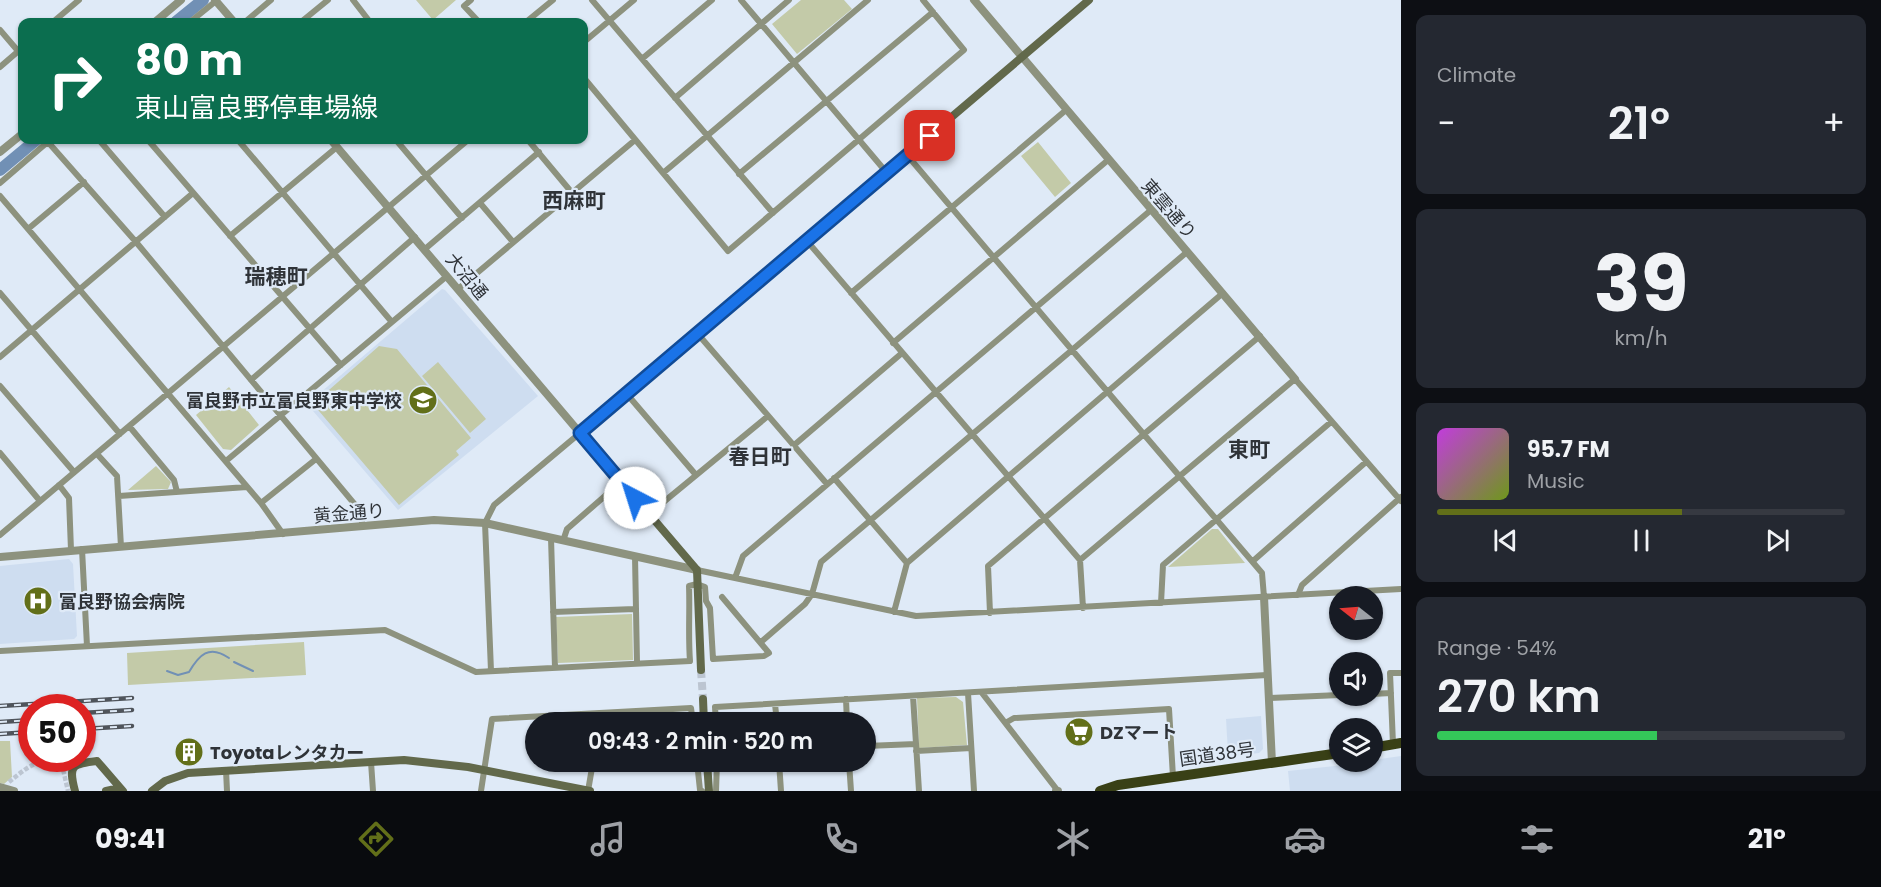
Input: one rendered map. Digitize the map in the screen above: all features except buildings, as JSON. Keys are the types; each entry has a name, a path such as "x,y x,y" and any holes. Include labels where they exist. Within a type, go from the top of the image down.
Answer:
{"highway":[{"name":"国道38号","path":"1100,791 1173,777 1329,755"}],"main road":[{"path":"701,669 697,570 580,433 1089,0"},
{"path":"703,699 704,712"},
{"path":"75,791 71,774 73,768 78,763 97,761 122,790"},
{"path":"152,791 174,776 226,770 371,762 432,762 589,791"},
{"path":"707,772 709,791"},
{"path":"106,791 122,790"}],"street":[{"path":"58,18 79,0"},
{"path":"159,18 181,0"},
{"path":"250,18 272,0"},
{"path":"306,18 328,0"},
{"path":"353,0 364,18"},
{"path":"471,0 464,6 475,18"},
{"path":"531,18 553,0"},
{"path":"592,0 772,213"},
{"path":"588,39 634,0"},
{"path":"643,58 712,0"},
{"path":"741,0 887,173"},
{"path":"675,98 789,0"},
{"path":"663,173 868,0"},
{"path":"588,83 728,251 860,141 964,50 923,0"},
{"name":"東雲通り","path":"974,0 1295,379"},
{"path":"195,18 215,1 230,18"},
{"path":"740,174 933,12"},
{"path":"0,30 18,48"},
{"path":"0,67 18,52"},
{"path":"851,293 1066,110"},
{"path":"0,152 18,137"},
{"path":"458,290 635,140"},
{"path":"0,183 46,144"},
{"path":"52,144 362,513 362,526"},
{"path":"102,144 165,217"},
{"path":"151,144 341,365"},
{"path":"241,144 391,321"},
{"name":"大沼通","path":"334,144 580,433"},
{"path":"400,144 462,218"},
{"path":"0,535 463,144"},
{"path":"532,144 573,194"},
{"path":"230,236 337,147"},
{"path":"425,249 539,152"},
{"path":"907,156 1262,573 1272,764"},
{"path":"893,343 1108,160"},
{"path":"28,229 84,182"},
{"path":"0,357 193,193"},
{"path":"0,196 80,288 167,395 226,461 261,503 282,534"},
{"path":"480,203 513,242"},
{"path":"735,578 743,556 1151,210"},
{"path":"251,380 415,237"},
{"path":"807,241 1080,560 1083,608"},
{"path":"761,642 806,604 812,594 821,562 1187,252"},
{"path":"226,461 447,276"},
{"path":"0,293 120,434"},
{"path":"894,612 907,563 1223,293"},
{"path":"697,333 826,484"},
{"path":"990,613 988,566 1260,336"},
{"path":"793,446 902,353"},
{"path":"1080,560 1295,379 1400,499 1302,585 1298,595"},
{"path":"0,386 74,472"},
{"path":"627,393 696,475"},
{"path":"649,514 768,416"},
{"path":"1161,603 1163,565 1331,422"},
{"path":"129,426 174,480 177,492"},
{"path":"491,671 485,523 494,505 580,433"},
{"path":"0,453 40,501"},
{"path":"97,454 117,476 121,547"},
{"path":"261,503 316,459"},
{"path":"1252,561 1366,462"},
{"path":"834,478 907,563"},
{"path":"563,541 567,529 621,482"},
{"path":"59,485 69,498 71,550"},
{"path":"119,496 247,487"},
{"name":"黄金通り","path":"0,557 434,520 485,523 697,570"},
{"path":"551,538 555,668"},
{"path":"82,549 87,646"},
{"path":"635,556 637,663"},
{"path":"697,570 916,616 1401,589"},
{"path":"0,651 385,630 476,672 690,661 687,624 690,617 689,586 697,584 705,587 706,601 710,608 713,659 764,656 769,653 722,597"},
{"path":"554,612 635,609"},
{"path":"1397,744 1390,673 1401,673"},
{"path":"715,712 715,707 1267,675"},
{"path":"968,693 974,791"},
{"path":"982,693 1007,722 1058,791"},
{"path":"1383,693 1391,693"},
{"path":"1269,698 1329,695"},
{"path":"914,696 919,791"},
{"path":"846,699 847,712"},
{"path":"776,704 776,712"},
{"path":"620,712 691,708 692,712"},
{"path":"1007,722 1014,718 1169,709 1173,777"},
{"path":"481,791 492,719 525,717"},
{"path":"876,746 916,744"},
{"path":"916,751 971,748"},
{"path":"371,762 373,791"},
{"path":"226,770 227,791"},
{"path":"589,791 592,772"},
{"path":"698,772 702,791"},
{"path":"716,791 717,772"},
{"path":"780,772 781,791"},
{"path":"850,772 851,791"},
{"path":"0,787 14,791"}],"shaded area":[{"name":"富良野市立富良野東中学校","path":"442,289 538,396 398,510 307,404"},
{"name":"富良野協会病院","path":"69,559 73,564 77,636 74,639 0,644 0,566"},
{"path":"1261,716 1263,749 1259,753 1233,756 1228,753 1226,719"},
{"path":"1401,756 1401,791 1290,791 1288,771 1329,767 1329,772 1383,772 1383,759"}],"green space":[{"path":"416,0 456,0 435,18 431,18"},
{"path":"801,0 844,0 852,9 797,54 772,24"},
{"path":"1038,142 1071,183 1055,197 1021,156"},
{"path":"379,346 397,349 471,438 456,451 459,455 399,505 313,404"},
{"path":"438,362 486,419 470,433 422,376"},
{"path":"229,387 259,425 231,450 223,449 196,415"},
{"path":"156,466 171,482 168,489 128,490"},
{"path":"1212,529 1218,529 1245,563 1168,567"},
{"path":"632,614 633,660 558,663 556,617"},
{"path":"304,642 306,675 128,685 127,653"},
{"path":"956,697 963,702 967,745 919,748 917,698"},
{"path":"0,741 10,741 12,777 4,784 0,783"}],"waterway":[{"path":"181,18 203,0"},
{"path":"0,170 31,144"},
{"path":"167,671 178,675 189,672 205,653 216,652 229,658"},
{"path":"234,662 253,671"}],"tunnel":[{"path":"701,670 703,699"},
{"path":"9,782 34,764 55,762 62,765 68,791"}],"railway":[{"path":"0,706 132,698"},
{"path":"96,712 132,710"},
{"path":"0,722 18,721"},
{"path":"96,728 132,726"},
{"path":"0,734 18,733"}],"place":[{"name":"富良野市立富良野東中学校","path":"423,400"},
{"name":"富良野協会病院","path":"38,601"},
{"name":"DZマート","path":"1079,732"},
{"name":"Toyotaレンタカー","path":"189,752"}],"district":[{"name":"西麻町","path":"574,200"},
{"name":"瑞穂町","path":"276,276"},
{"name":"東町","path":"1249,449"},
{"name":"春日町","path":"760,456"}],"route":[{"path":"635,498 580,433 930,136"}]}
